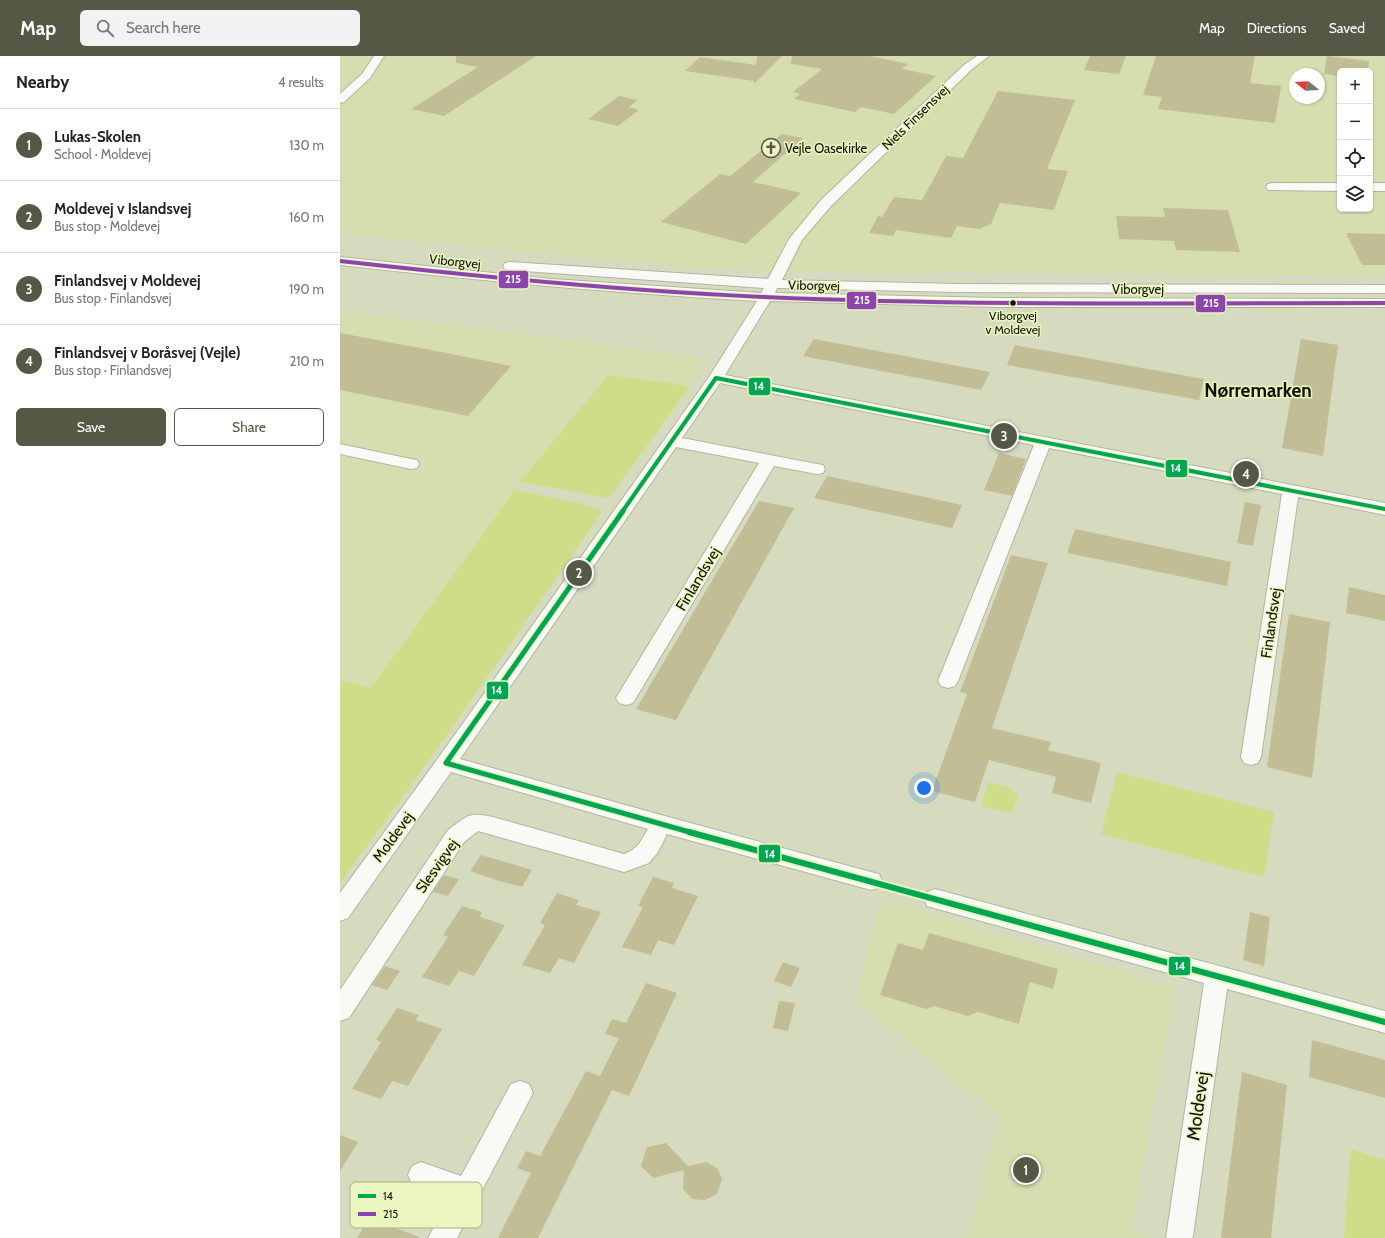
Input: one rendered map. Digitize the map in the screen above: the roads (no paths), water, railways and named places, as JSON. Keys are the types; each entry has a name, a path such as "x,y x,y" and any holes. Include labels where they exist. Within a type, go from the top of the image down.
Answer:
{"street":[{"path":"340,100 366,76 379,56"},
{"name":"Niels Finsensvej","path":"770,290 796,239 826,203 968,67 984,56"},
{"path":"1272,187 1337,187"},
{"path":"1373,187 1385,187"},
{"name":"Viborgvej","path":"340,248 500,265 600,273 770,290 926,302 1385,303"},
{"name":"Viborgvej","path":"340,261 412,270 549,283 770,290 958,288 1385,289"},
{"name":"Moldevej","path":"340,911 446,764 716,378 770,290"},
{"path":"716,378 1385,509"},
{"path":"672,441 817,469"},
{"path":"948,681 1043,443"},
{"path":"340,449 411,464"},
{"name":"Finlandsvej","path":"626,698 769,460"},
{"name":"Finlandsvej","path":"1251,757 1291,490"},
{"path":"446,764 871,881"},
{"name":"Slesvigvej","path":"340,1010 456,836 475,822 624,863 641,857 650,846 661,824"},
{"path":"935,899 1385,1022"},
{"name":"Moldevej","path":"1179,1236 1217,975"},
{"path":"471,1182 520,1093"},
{"path":"421,1175 440,1182"},
{"path":"442,1238 447,1228"}],"place":[{"name":"Vejle Oasekirke","path":"771,148"},
{"name":"Viborgvej v Moldevej","path":"1013,303"},
{"name":"Finlandsvej v Moldevej","path":"1004,436"},
{"name":"Finlandsvej v Boråsvej (Vejle)","path":"1246,474"},
{"name":"Moldevej v Islandsvej","path":"579,573"},
{"name":"Lukas-Skolen","path":"1026,1170"}],"district":[{"name":"Nørremarken","path":"1258,390"}]}
